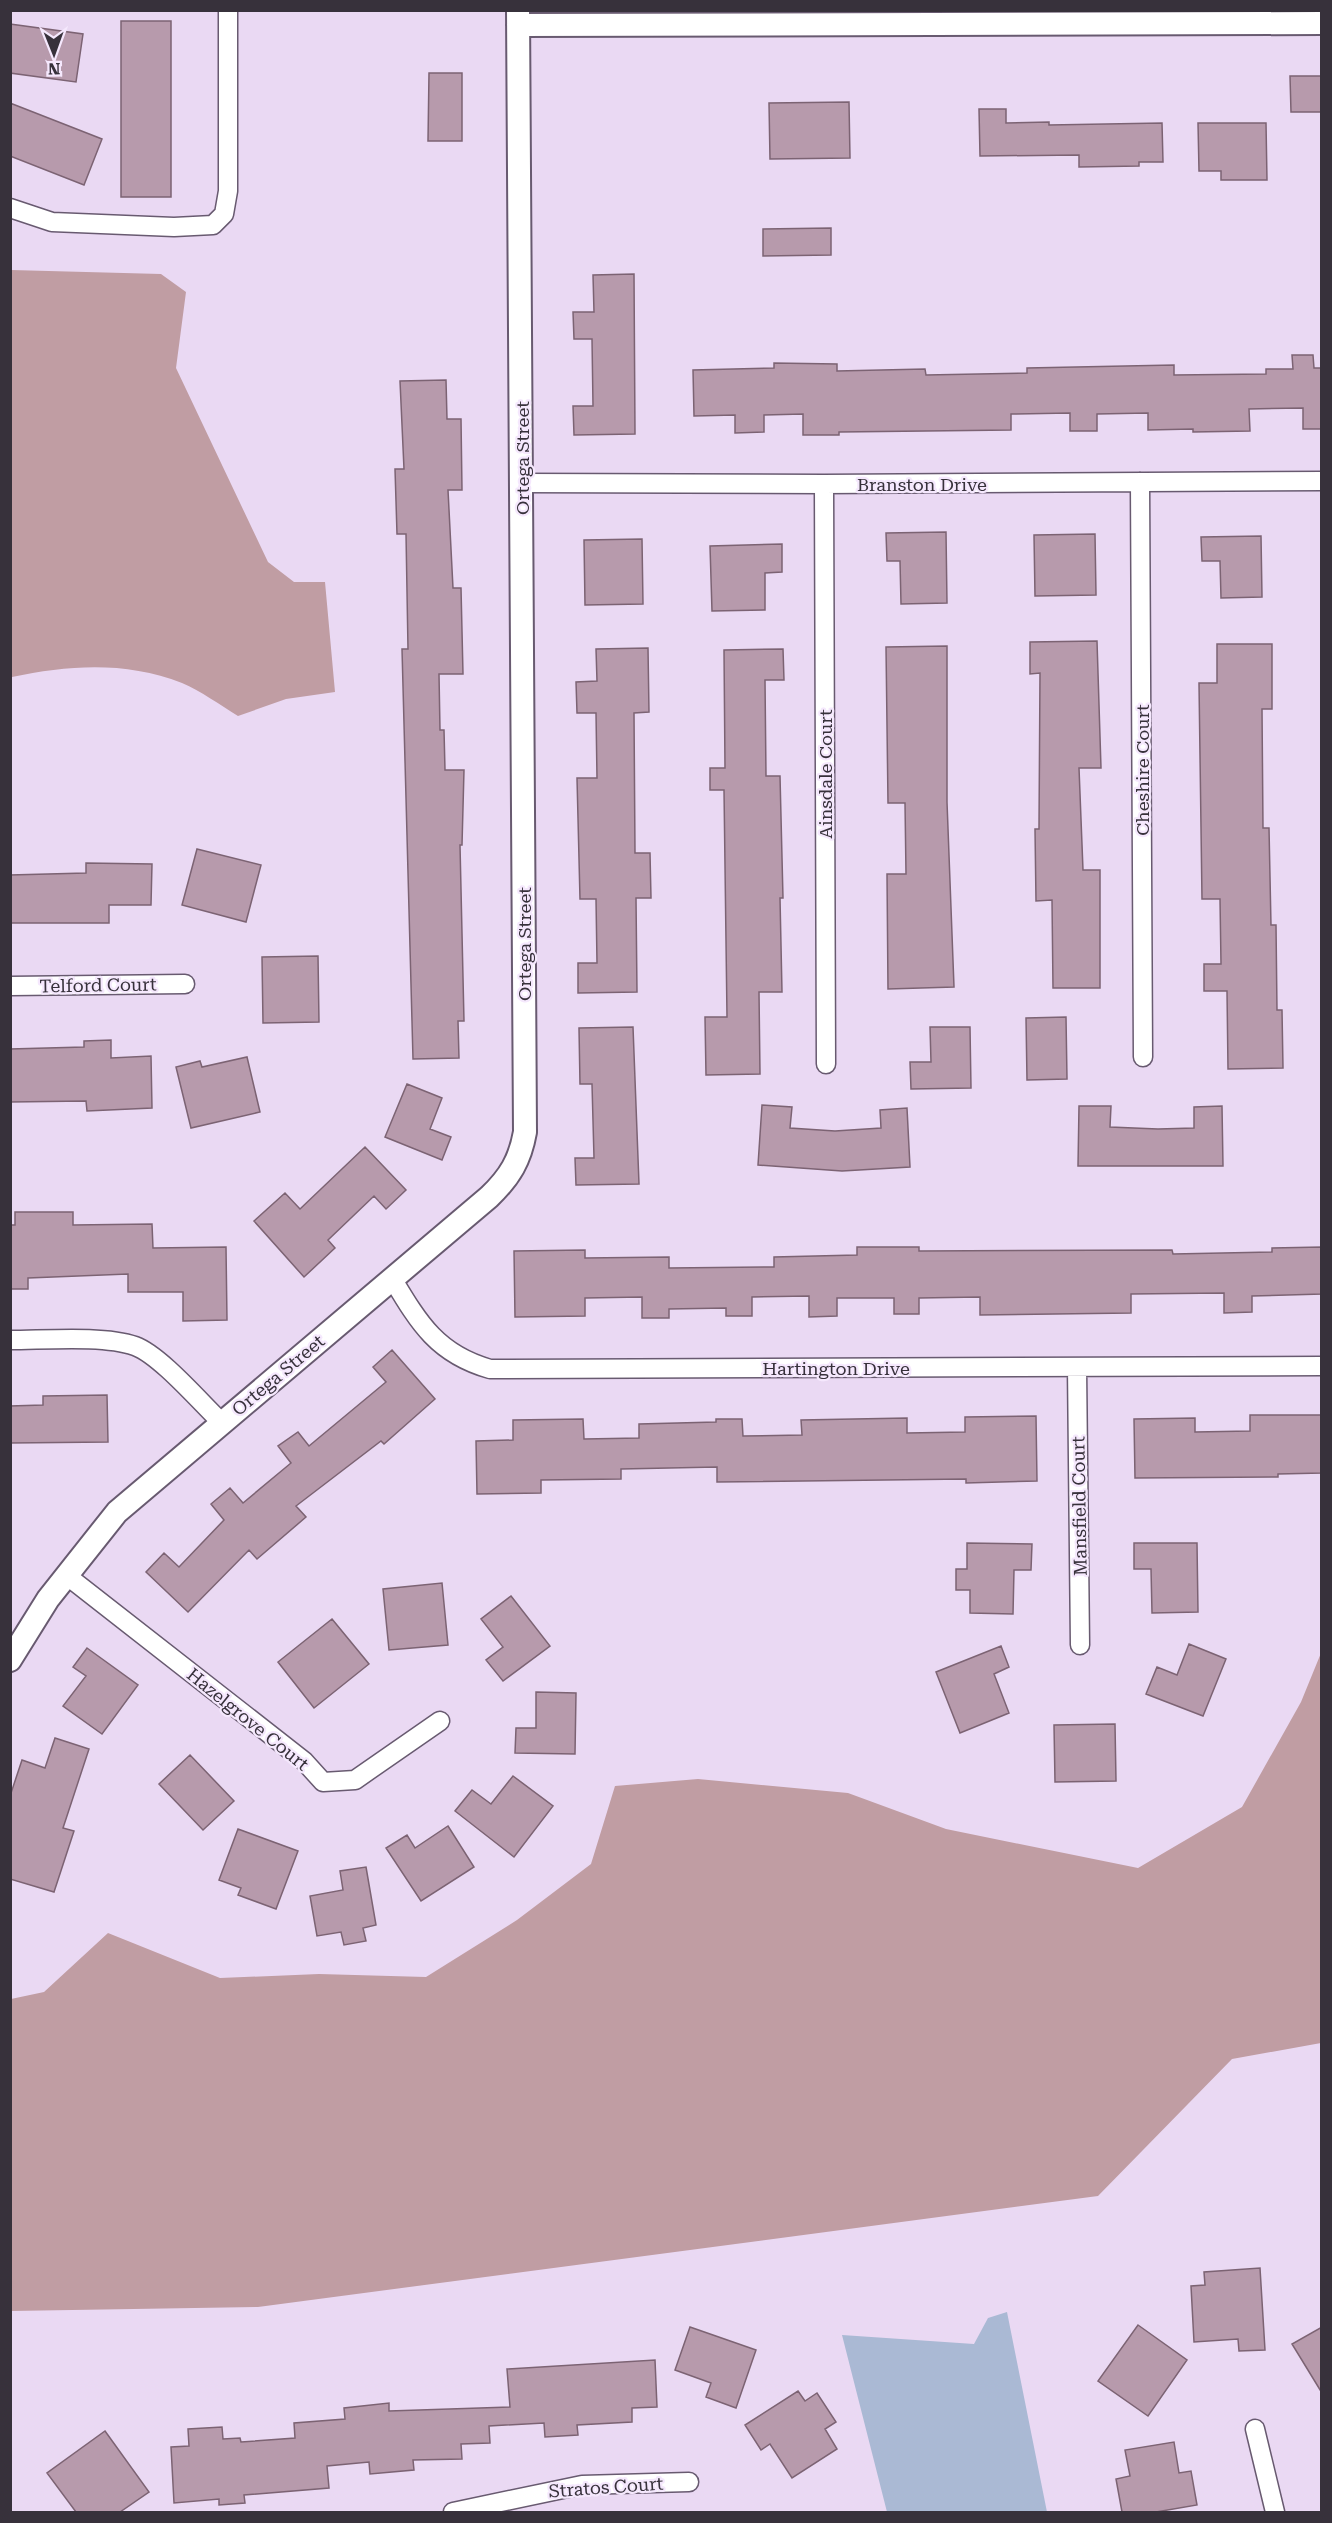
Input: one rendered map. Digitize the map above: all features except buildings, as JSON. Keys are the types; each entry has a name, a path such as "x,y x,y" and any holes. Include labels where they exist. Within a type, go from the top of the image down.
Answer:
{"street":[{"path":"10,208 52,222 174,227 213,225 224,214 228,191 228,10"},
{"path":"518,18 1322,23"},
{"name":"Ortega Street","path":"10,1659 66,1575 117,1512 509,1177 521,1154 525,1132 518,18"},
{"name":"Branston Drive","path":"522,483 1322,481"},
{"name":"Cheshire Court","path":"1140,482 1143,1057"},
{"name":"Ainsdale Court","path":"824,484 826,1064"},
{"name":"Telford Court","path":"10,986 185,984"},
{"name":"Hartington Drive","path":"392,1278 415,1317 447,1352 490,1369 1322,1366"},
{"path":"10,1340 105,1341 136,1346 162,1365 222,1423"},
{"name":"Mansfield Court","path":"1077,1367 1080,1645"},
{"name":"Hazelgrove Court","path":"66,1575 304,1761 323,1782 355,1779 440,1721"},
{"path":"1255,2429 1275,2512"},
{"name":"Stratos Court","path":"453,2512 582,2485 689,2482"}],"shaded area":[{"path":"11,270 161,274 186,292 176,368 268,562 294,582 325,582 335,692 286,699 238,716 182,683 140,671 119,668 76,668 33,673 12,677 11,680"},
{"path":"1321,1653 1321,2043 1232,2059 1098,2196 258,2307 11,2311 11,1999 44,1992 108,1933 220,1978 319,1974 426,1977 517,1920 591,1864 615,1786 698,1779 848,1793 946,1829 1138,1868 1242,1807 1301,1702"}],"water":[{"path":"1007,2312 1047,2512 887,2512 842,2335 974,2344 988,2318"}]}
